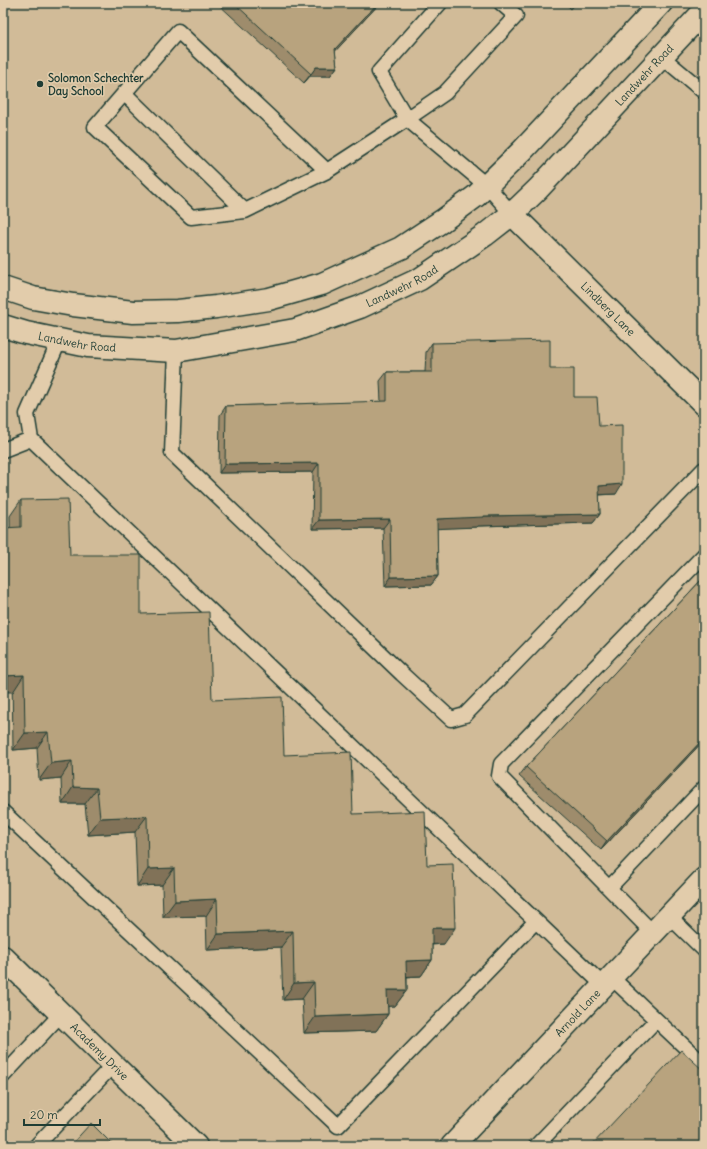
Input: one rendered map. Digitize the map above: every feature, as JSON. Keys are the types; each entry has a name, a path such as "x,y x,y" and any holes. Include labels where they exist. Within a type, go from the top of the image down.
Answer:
{"street":[{"path":"3,288 33,298 73,305 133,312 178,311 216,307 269,299 322,284 401,248 476,196 522,151 661,3"},
{"name":"Landwehr Road","path":"3,326 26,333 88,346 176,350 295,330 360,307 420,279 485,235 512,214 538,189 704,11"},
{"name":"Lindberg Lane","path":"512,214 704,404"},
{"name":"Arnold Lane","path":"452,1146 704,880"},
{"name":"Academy Drive","path":"3,957 196,1146"}],"lane":[{"path":"440,3 379,72 407,119 487,186 512,214"},
{"path":"327,171 178,31 95,127 191,217 245,210 327,171 445,93 516,16 502,3"},
{"path":"661,56 704,92"},
{"path":"124,94 245,210"},
{"path":"60,340 27,414 31,439 536,921 656,1020 704,1065"},
{"path":"176,350 172,453 450,719 465,715 704,469"},
{"path":"3,450 31,439"},
{"path":"653,933 499,776 501,764 704,555"},
{"path":"609,888 704,788"},
{"path":"3,812 338,1126 536,921"},
{"path":"669,916 704,950"},
{"path":"3,1076 61,1014"},
{"path":"536,1146 656,1020"},
{"path":"36,1146 114,1066"}],"shaded area":[{"path":"3,3 704,3 704,1146 3,1146"}],"building":[{"path":"234,3 378,3 335,49 337,67 316,67 311,74"},
{"path":"550,340 550,369 574,369 574,397 597,397 599,426 622,425 622,484 599,486 600,514 484,516 437,519 438,576 391,577 390,519 319,520 319,463 225,464 226,406 387,401 387,372 432,372 432,343"},
{"path":"68,499 70,555 141,555 141,614 209,612 212,700 282,697 284,755 351,752 353,814 425,811 427,865 453,864 455,928 432,928 432,960 406,961 407,990 387,990 388,1014 315,1017 314,982 294,983 293,931 218,934 217,899 175,901 174,868 148,869 147,816 100,818 97,788 73,787 72,761 51,763 48,732 25,733 24,675 3,676 3,528 21,527 21,500"},
{"path":"704,577 704,738 607,841 526,767"},
{"path":"681,1050 704,1071 704,1146 591,1146"},
{"path":"91,1123 114,1146 70,1146"}],"place":[{"name":"Solomon Schechter Day School","path":"40,84"}]}
